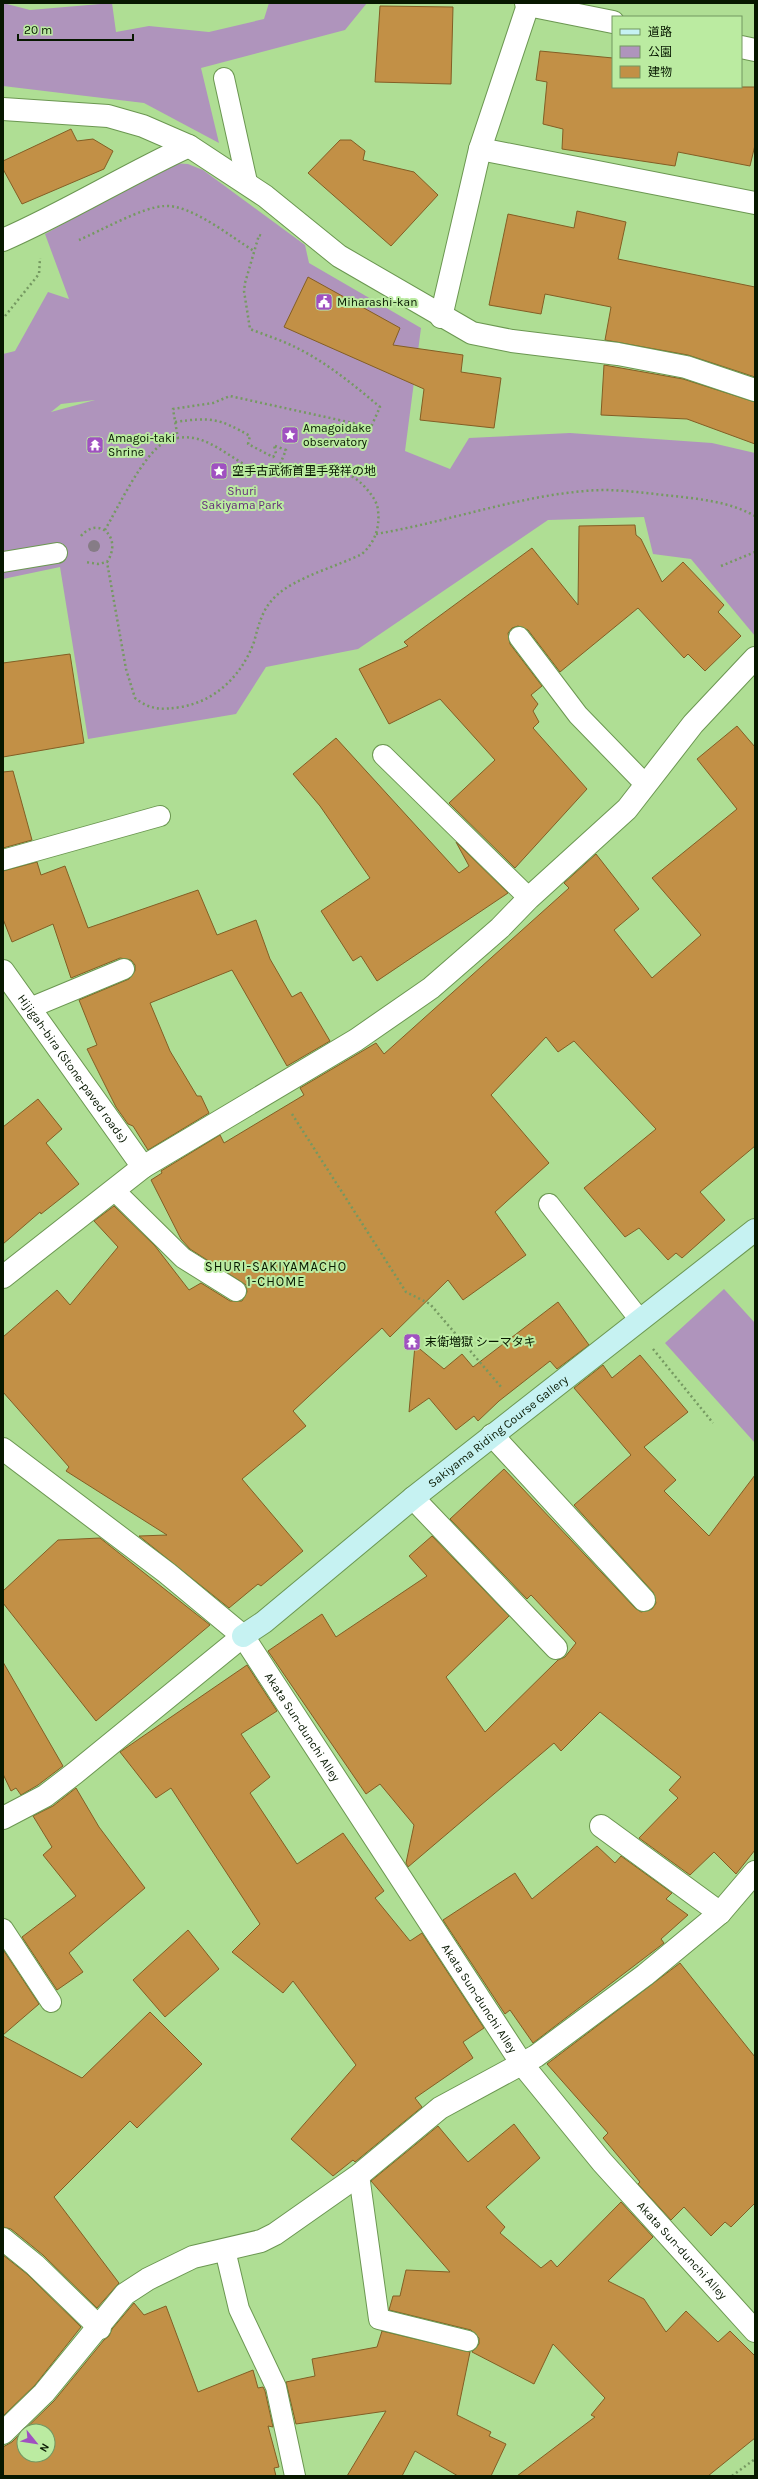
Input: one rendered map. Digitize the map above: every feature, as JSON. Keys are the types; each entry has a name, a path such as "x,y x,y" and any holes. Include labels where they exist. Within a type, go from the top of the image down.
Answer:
{"street":[{"path":"441,317 480,149 527,4 612,22"},
{"path":"742,47 755,50"},
{"path":"3,109 108,116 143,126 189,146 246,182 339,256 441,317 472,333 512,341 618,354 686,367 755,390"},
{"path":"3,240 39,224 189,146"},
{"path":"480,149 755,203"},
{"path":"3,1277 143,1167 356,1040 431,988 500,928 528,898 627,809 693,724 755,658"},
{"name":"Hijigah-bira (Stone-paved roads)","path":"3,971 143,1167"},
{"name":"Sakiyama Riding Course Gallery","path":"242,1636 264,1622 413,1498 755,1230"},
{"path":"492,1435 644,1600"},
{"name":"Akata Sun-dunchi Alley","path":"3,1449 167,1573 242,1636 522,2064 602,2162 755,2331"},
{"path":"413,1498 556,1648"},
{"path":"3,1818 45,1796 242,1636"},
{"path":"601,1826 720,1913"},
{"path":"3,2433 44,2393 100,2328 125,2294 148,2279 193,2257 261,2241 275,2234 359,2175 440,2108 522,2064 645,1975 720,1913 755,1872"},
{"path":"3,2239 34,2265 100,2328"}],"lane":[{"path":"224,78 246,182"},
{"path":"3,562 57,553"},
{"path":"519,637 578,715 646,785"},
{"path":"383,755 528,898"},
{"path":"3,860 160,816"},
{"path":"30,1008 124,969"},
{"path":"114,1190 183,1258 236,1291"},
{"path":"549,1204 640,1320"},
{"path":"3,1929 51,2002"},
{"path":"359,2175 379,2319 468,2341"},
{"path":"225,2250 239,2309 276,2387 295,2476"}],"path":[{"path":"39,224 66,247 151,209 164,206 179,208 193,214 254,251"},
{"path":"5,316 39,274 39,224"},
{"path":"178,439 173,409 213,403 230,396 371,427 380,407 351,383 296,348 250,329 244,291 259,235 263,236"},
{"path":"175,422 199,419 226,423 250,436 248,444 273,457 276,454 274,446 286,450 276,474"},
{"path":"105,530 152,452 164,443 178,439 200,439 214,444 259,471 276,474 308,468 323,468 348,474 361,482 377,506 379,518 376,534 371,545 362,554 288,587 276,595 260,617 249,653 225,686 202,700 167,709 154,709 144,705 135,698 132,691 126,669 107,562 112,554 114,543 111,536 105,530 90,529 82,535 78,543 78,551 82,560 89,564 107,562"},
{"path":"376,534 401,530 495,506 587,490 684,498 726,504 755,516"},
{"path":"57,553 78,551"},
{"path":"721,566 755,552"},
{"path":"275,1088 406,1292 430,1304 505,1392"},
{"path":"648,1342 713,1423"},
{"path":"732,2476 755,2459"}],"green space":[{"path":"3,3 30,10 112,3 116,32 149,26 209,32 264,19 269,3 367,3 345,30 201,68 219,143 144,103 3,86"},
{"name":"Shuri Sakiyama Park","path":"172,163 188,164 203,170 305,245 309,263 421,328 405,451 450,469 469,438 570,433 712,443 755,453 755,636 691,559 653,554 644,517 548,520 358,649 266,667 236,714 88,739 60,567 3,579 3,354 15,351 48,292 69,299 45,234","holes":["95,400 51,412 61,404"]},
{"path":"724,1289 755,1323 755,1443 665,1343"}],"building":[{"path":"380,6 453,7 451,84 375,82"},
{"path":"540,51 612,58 612,88 755,87 755,145 750,166 678,152 675,166 562,149 563,129 543,124 547,82 536,80"},
{"path":"71,129 77,141 93,139 113,151 104,169 22,204 3,169 3,161"},
{"path":"340,140 351,140 365,151 363,160 414,172 438,195 391,246 308,173"},
{"path":"577,211 626,222 618,259 755,287 755,377 688,355 605,340 611,307 545,294 541,314 489,305 508,214 574,228"},
{"path":"308,277 400,328 393,345 463,355 461,372 501,378 494,428 420,420 424,389 284,327"},
{"path":"604,365 683,379 755,402 755,444 687,419 601,415"},
{"path":"635,525 636,535 641,539 662,582 683,562 724,605 718,612 741,636 705,671 688,654 684,658 638,608 560,672 528,630 518,626 512,628 508,633 510,644 542,686 531,695 538,704 533,711 539,722 533,728 587,789 515,868 449,803 495,760 440,699 389,724 359,669 408,646 404,642 532,548 578,605 579,526"},
{"path":"70,654 84,743 3,757 3,663"},
{"path":"737,726 755,747 755,1146 700,1192 725,1220 682,1258 676,1253 668,1260 639,1228 625,1237 584,1188 656,1129 574,1041 558,1052 546,1037 491,1095 549,1163 495,1212 526,1255 463,1300 448,1280 390,1337 382,1328 293,1411 306,1426 242,1479 303,1551 261,1586 258,1584 229,1608 139,1536 167,1535 66,1471 69,1467 3,1392 3,1337 57,1290 70,1305 118,1247 94,1221 114,1206 155,1246 189,1290 201,1283 230,1301 242,1301 247,1292 246,1285 190,1249 181,1239 151,1180 162,1173 161,1171 220,1135 224,1143 304,1095 300,1088 376,1043 384,1054 569,888 564,883 596,854 639,909 614,930 652,978 701,935 652,878 737,809 697,759"},
{"path":"336,738 459,873 469,866 456,842 508,893 377,981 361,956 353,961 321,911 370,878 320,806 293,774"},
{"path":"13,771 32,840 3,848 3,772"},
{"path":"37,862 41,875 65,866 88,928 198,890 217,935 256,920 270,959 292,997 301,992 330,1041 287,1066 232,970 150,1003 170,1051 197,1096 201,1096 209,1113 148,1150 133,1126 128,1124 116,1107 87,1049 97,1045 79,1000 129,979 135,971 135,965 131,960 120,958 71,978 53,924 12,942 3,919 3,871"},
{"path":"38,1099 62,1129 46,1143 79,1184 41,1214 40,1212 3,1244 3,1127"},
{"path":"558,1302 589,1345 557,1369 550,1361 499,1401 478,1421 474,1416 456,1430 429,1398 409,1412 415,1345 444,1369 462,1354 473,1367"},
{"path":"640,1355 688,1412 644,1447 676,1480 664,1491 709,1536 755,1475 755,1850 736,1874 714,1852 690,1875 639,1838 678,1798 669,1790 681,1777 600,1712 561,1751 554,1743 408,1867 406,1863 414,1825 380,1784 366,1794 268,1651 322,1614 336,1637 427,1576 409,1556 432,1536 509,1616 446,1677 485,1732 558,1660 565,1657 576,1643 531,1595 527,1599 450,1519 504,1469 635,1608 641,1612 652,1609 656,1603 653,1592 574,1505 631,1455 574,1388 603,1365 612,1378"},
{"path":"100,1538 210,1625 96,1721 3,1603 3,1591 58,1540"},
{"path":"3,1662 63,1766 38,1785 21,1795 16,1788 11,1791 3,1774"},
{"path":"247,1665 277,1711 241,1734 270,1777 250,1793 297,1864 343,1833 384,1891 375,1898 410,1941 422,1933 484,2028 463,2042 473,2058 415,2098 422,2107 355,2162 353,2160 333,2176 291,2139 356,2065 293,1981 283,1993 232,1952 260,1924 171,1788 156,1798 120,1752"},
{"path":"76,1788 99,1827 145,1888 69,1953 83,1972 57,1990 22,1937 76,1896 43,1855 52,1847 33,1816 53,1806"},
{"path":"597,1846 615,1863 621,1856 672,1893 666,1899 688,1915 661,1939 664,1943 533,2043 510,2010 505,2014 443,1920 515,1873 532,1899"},
{"path":"188,1930 219,1969 165,2017 133,1980"},
{"path":"4,1951 39,2004 3,2035 3,1952"},
{"path":"680,1963 755,2057 755,2203 731,2227 725,2222 711,2236 684,2207 671,2220 638,2184 640,2182 603,2138 608,2133 547,2064"},
{"path":"150,2012 202,2064 137,2128 130,2121 54,2197 119,2283 97,2308 43,2255 11,2229 3,2227 3,2036 82,2078"},
{"path":"514,2124 540,2158 486,2207 505,2227 500,2233 541,2268 551,2260 557,2267 621,2202 653,2237 608,2281 644,2299 666,2332 686,2311 718,2342 730,2331 755,2356 755,2438 708,2476 517,2476 595,2417 591,2415 605,2398 553,2344 534,2384 472,2352 479,2344 479,2338 471,2330 389,2310 393,2296 400,2296 406,2270 450,2272 371,2181 438,2126 468,2162"},
{"path":"3,2255 27,2274 81,2327 35,2385 3,2416"},
{"path":"134,2303 144,2315 166,2306 198,2392 253,2370 258,2388 263,2387 265,2391 273,2427 268,2426 279,2467 274,2468 276,2476 3,2476 3,2447 16,2438 16,2463 56,2463 56,2423 31,2423 54,2401 104,2340 109,2336 112,2329"},
{"path":"382,2331 470,2352 457,2415 491,2432 489,2436 506,2444 491,2476 458,2476 415,2451 402,2476 347,2476 386,2411 296,2424 286,2382 315,2376 312,2359 377,2347"}],"place":[{"name":"Miharashi-kan","path":"324,302"},
{"name":"Amagoidake observatory","path":"290,435"},
{"name":"Amagoi-taki Shrine","path":"95,445"},
{"name":"空手古武術首里手発祥の地","path":"219,471"},
{"name":"末衛増獄 シーマタキ","path":"412,1342"}],"district":[{"name":"SHURI-SAKIYAMACHO 1-CHOME","path":"276,1274"}]}
